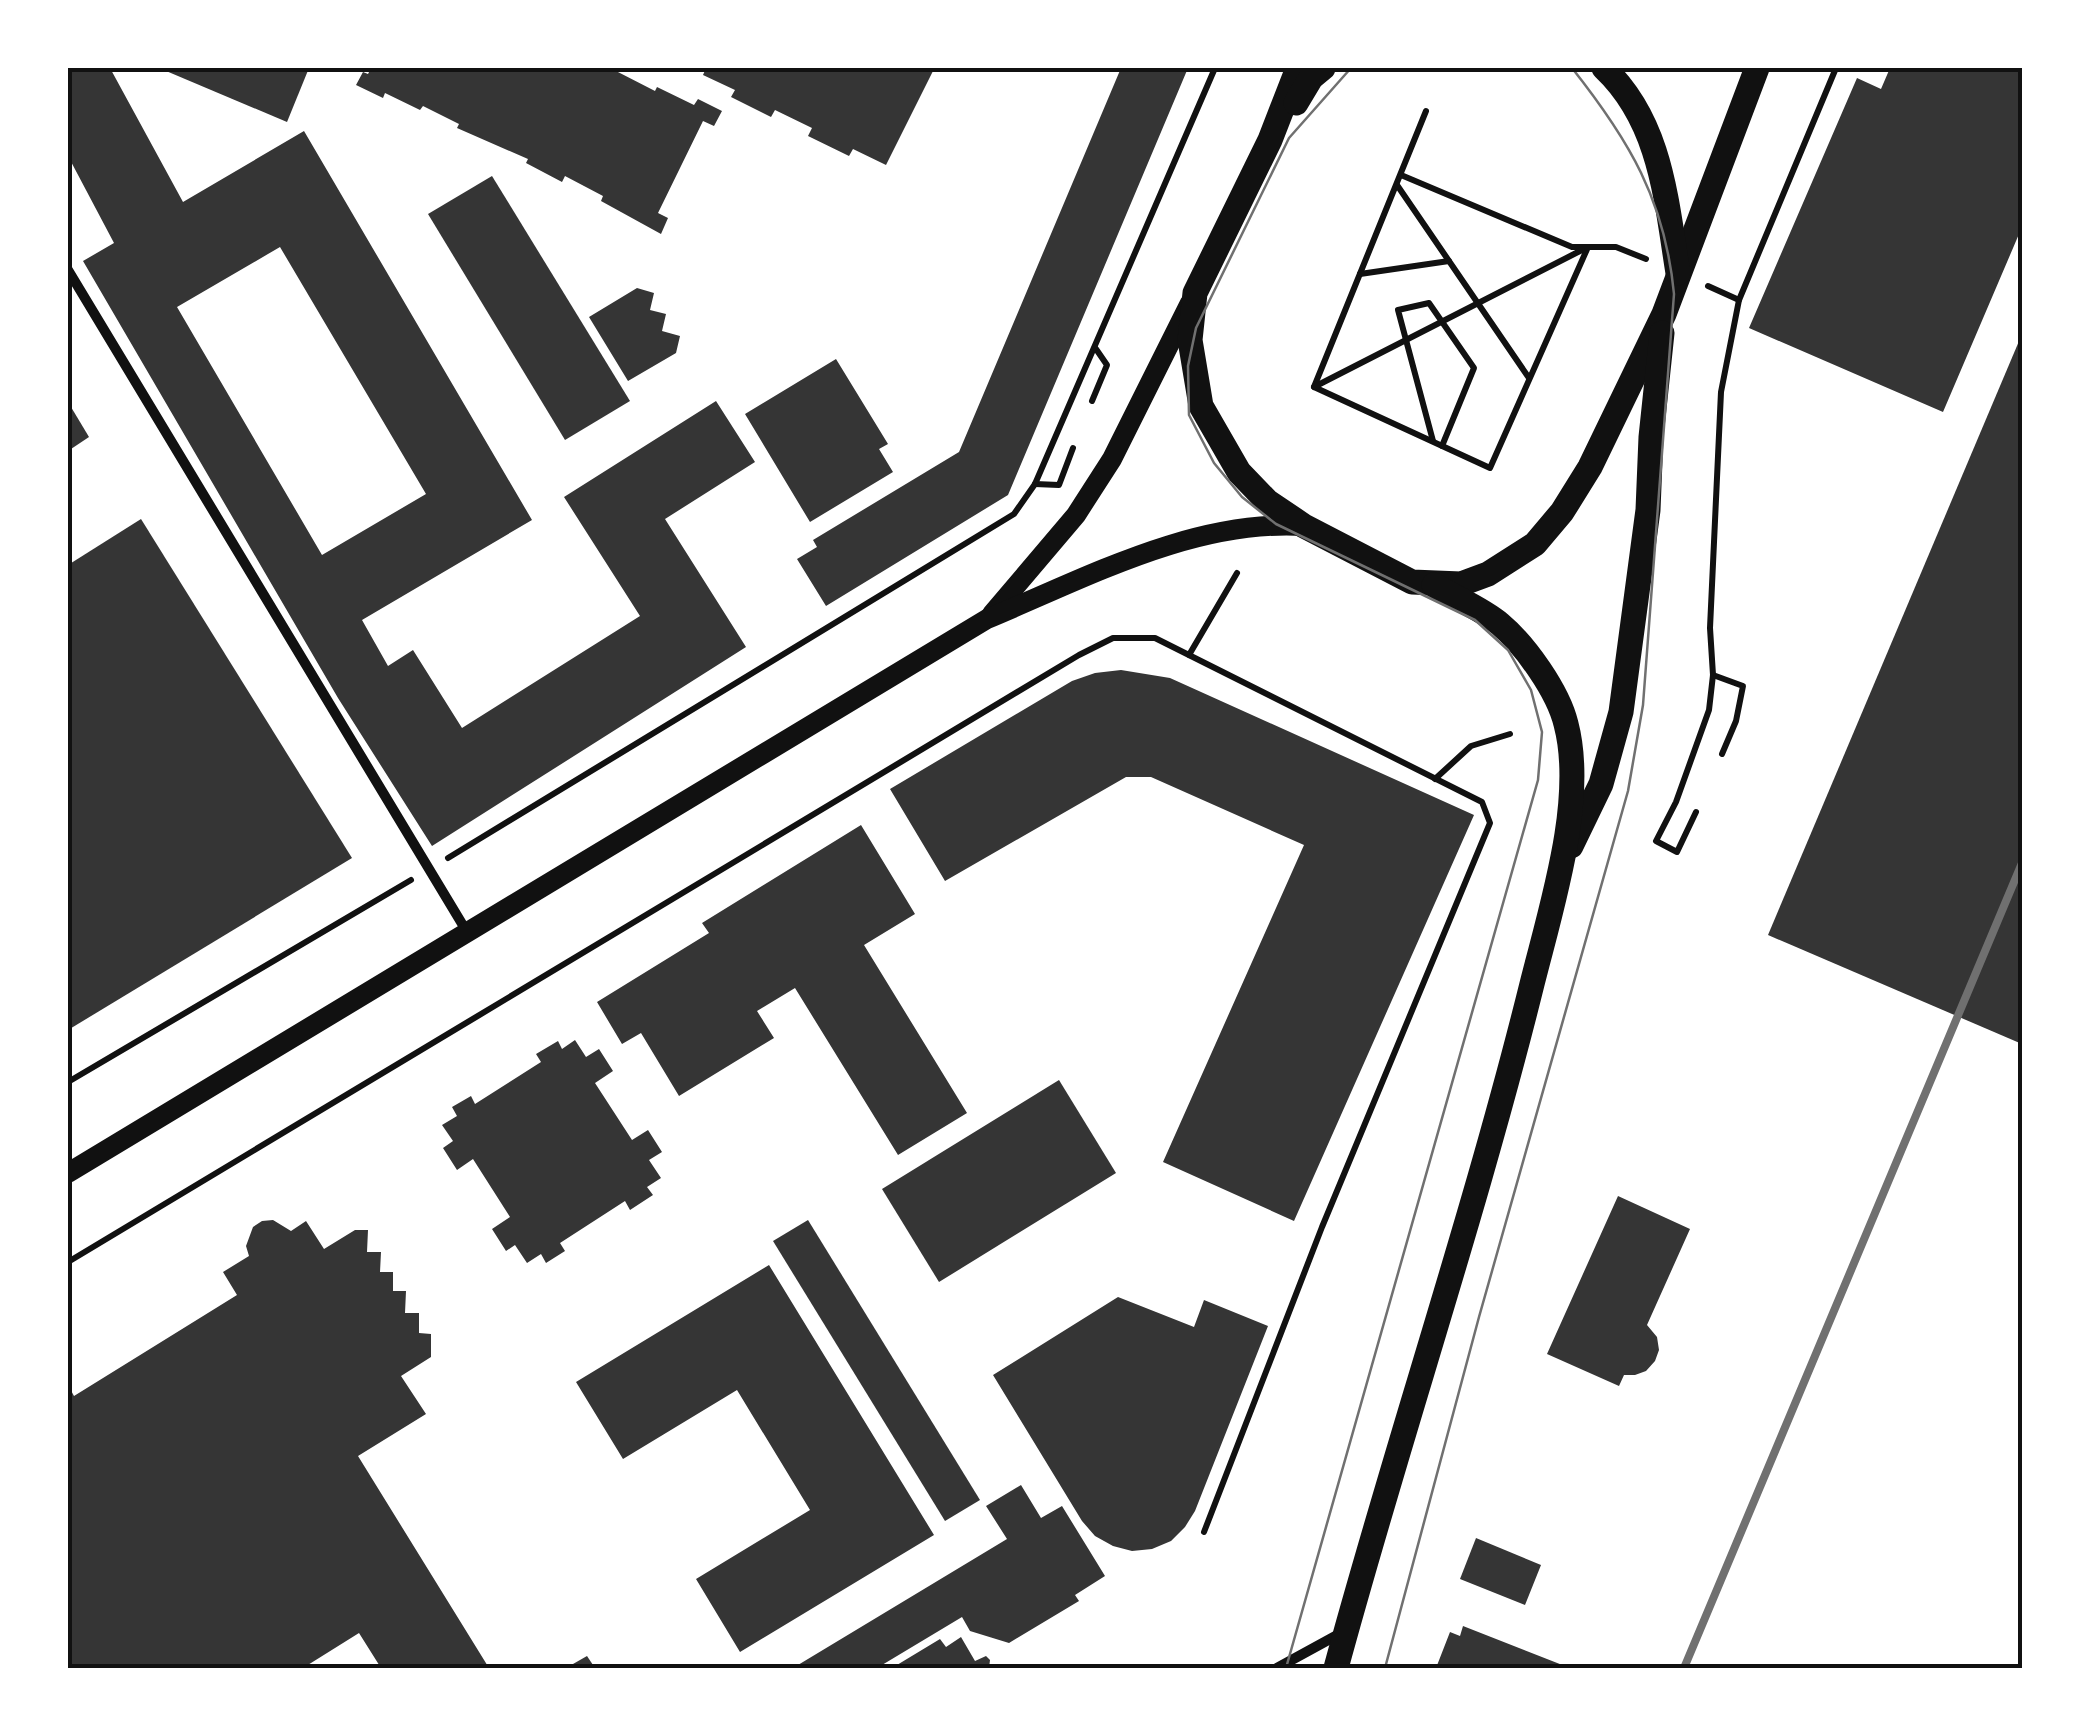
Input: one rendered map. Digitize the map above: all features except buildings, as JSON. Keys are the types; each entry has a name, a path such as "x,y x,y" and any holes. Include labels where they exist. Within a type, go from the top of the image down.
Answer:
{"main road":[{"path":"987,619 1076,514 1112,460 1270,140 1298,68"},
{"path":"1270,140 1311,78 1323,68"},
{"path":"1604,68 1634,105 1652,137 1663,177 1678,273"},
{"path":"1195,293 1190,340 1201,406 1239,472 1267,500 1304,526 1412,582 1461,584 1488,574 1535,544 1562,512 1590,467 1664,314 1757,68"},
{"path":"1562,864 1601,784 1621,712 1648,510 1664,314"},
{"path":"68,1173 987,619 1140,556 1190,541 1276,524 1304,526"},
{"path":"1336,1668 1394,1458 1496,1128 1562,864 1573,771 1566,721 1538,667 1500,624 1430,583"}],"street":[{"path":"68,270 467,932"},
{"path":"1277,1668 1346,1630"}],"path":[{"path":"68,1082 429,869 1014,514 1035,484 1215,68"},
{"path":"1696,812 1678,852 1656,841 1676,802 1709,710 1720,392 1739,300 1836,68"},
{"path":"1314,387 1426,111"},
{"path":"1401,175 1572,247 1616,246 1739,300"},
{"path":"1397,184 1530,379"},
{"path":"1314,387 1588,247"},
{"path":"1314,387 1490,468 1588,247"},
{"path":"1360,274 1449,261"},
{"path":"1434,442 1398,310 1429,303 1474,368 1442,446"},
{"path":"1092,401 1107,365 1095,348"},
{"path":"1035,484 1059,485 1073,448"},
{"path":"1189,655 1237,574"},
{"path":"68,1262 1079,655 1114,638 1155,638 1482,802 1490,823 1322,1227 1204,1532"},
{"path":"1713,675 1744,686 1736,721 1722,754"},
{"path":"1434,779 1471,746 1510,734"}],"tram line":[{"path":"1286,1668 1538,780 1542,732 1531,690 1508,650 1475,620 1276,524 1242,497 1214,463 1189,415 1188,366 1196,328 1289,138 1351,68"},
{"path":"1385,1668 1479,1317 1628,791 1643,705 1674,294 1662,229 1641,173 1611,120 1572,68"}],"railway":[{"path":"1684,1668 2022,863"}]}
